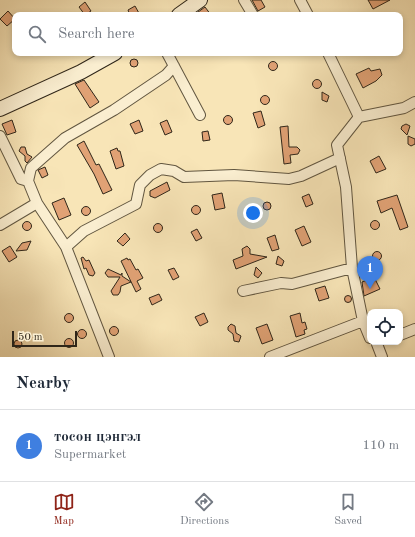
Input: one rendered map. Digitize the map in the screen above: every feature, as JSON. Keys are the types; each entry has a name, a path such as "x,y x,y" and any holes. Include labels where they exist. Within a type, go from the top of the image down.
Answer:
{"main road":[{"path":"183,12 200,0"},
{"path":"0,109 81,72 110,56"}],"street":[{"path":"244,0 251,12"},
{"path":"300,0 306,12"},
{"path":"169,56 200,115"},
{"path":"329,56 359,117"},
{"path":"108,357 66,248 37,203 28,181 31,168 65,138 114,110 166,75 174,66"},
{"path":"367,327 363,321 352,268 346,187 337,145 359,117 404,108 415,102"},
{"path":"0,136 21,179 28,181"},
{"path":"66,248 84,231 136,204 140,185 150,175 161,169 174,171 184,177 234,174 289,179 301,176 340,158"},
{"path":"0,225 37,203"},
{"path":"243,291 281,283 292,284 352,268"},
{"path":"270,357 363,321"},
{"path":"403,334 415,329"},
{"path":"377,345 382,357"}],"building":[{"path":"252,0 261,0 265,7 258,11"},
{"path":"368,0 390,0 373,9"},
{"path":"85,2 91,11 83,12 79,7"},
{"path":"135,6 138,12 129,12 128,10"},
{"path":"205,7 209,12 198,12"},
{"path":"8,11 12,16 12,22 7,26 0,19"},
{"path":"132,59 136,59 138,63 136,67 132,67 130,65 130,61"},
{"path":"271,62 275,62 277,66 275,70 271,70 269,68 269,64"},
{"path":"369,68 371,71 380,69 382,75 376,81 363,88 356,74"},
{"path":"84,80 99,102 90,108 75,84"},
{"path":"315,80 319,80 321,84 319,88 315,88 313,86 313,82"},
{"path":"322,92 329,96 327,102 322,100"},
{"path":"263,96 267,96 269,100 267,104 263,104 261,102 261,98"},
{"path":"261,111 265,125 258,128 253,113"},
{"path":"226,116 230,116 232,120 230,124 226,124 224,122 224,118"},
{"path":"12,120 16,132 7,135 2,124"},
{"path":"139,120 143,131 135,134 130,124"},
{"path":"167,120 172,132 165,135 160,123"},
{"path":"406,124 410,126 407,135 401,129 402,126"},
{"path":"288,126 289,147 297,147 300,150 298,154 290,155 291,163 284,164 280,127"},
{"path":"208,131 210,140 203,141 202,132"},
{"path":"408,136 415,139 415,144 411,146 408,144"},
{"path":"84,141 96,165 99,164 112,190 103,194 94,174 77,145"},
{"path":"21,147 25,147 27,154 32,157 27,163 25,161 25,156 19,151"},
{"path":"117,148 118,151 120,151 124,166 116,169 110,151"},
{"path":"379,156 386,169 376,173 370,161"},
{"path":"45,167 48,175 42,178 38,170"},
{"path":"167,182 170,190 155,198 150,196 150,191"},
{"path":"222,193 225,208 215,210 212,195"},
{"path":"309,194 313,204 306,207 302,197"},
{"path":"397,195 408,227 400,230 392,208 381,213 377,201"},
{"path":"64,198 71,215 59,220 52,203"},
{"path":"265,202 269,202 271,206 269,210 265,210 263,208 263,204"},
{"path":"194,206 198,206 200,210 198,214 194,214 192,212 192,208"},
{"path":"84,207 88,207 90,211 88,215 84,215 82,213 82,209"},
{"path":"373,221 377,221 379,225 377,229 373,229 371,227 371,223"},
{"path":"25,222 29,222 31,226 29,230 25,230 23,228 23,224"},
{"path":"156,224 160,224 162,228 160,232 156,232 154,230 154,226"},
{"path":"304,226 311,242 302,246 295,230"},
{"path":"197,229 202,238 196,241 191,232"},
{"path":"125,233 130,239 123,246 117,241"},
{"path":"275,235 279,249 272,251 267,238"},
{"path":"31,241 27,250 16,251 22,243"},
{"path":"10,246 17,257 9,262 2,251"},
{"path":"247,246 250,249 250,254 267,257 236,269 233,260 243,256 242,249"},
{"path":"377,251 382,256 377,261 372,256"},
{"path":"278,256 284,261 282,266 276,264"},
{"path":"83,257 86,261 89,260 95,273 93,276 89,275 86,268 84,269 81,258"},
{"path":"127,258 128,260 130,259 136,270 138,269 143,278 137,281 141,289 136,292 121,261"},
{"path":"256,267 262,273 258,278 254,275"},
{"path":"174,268 179,277 173,280 168,270"},
{"path":"108,269 121,275 122,273 122,276 131,282 121,286 118,295 113,295 111,291 120,277 108,277 105,273"},
{"path":"374,277 380,289 364,296 362,282"},
{"path":"325,286 329,298 319,301 315,289"},
{"path":"159,294 162,300 152,305 149,298"},
{"path":"348,295 352,299 348,303 344,299"},
{"path":"204,313 208,322 200,326 195,317"},
{"path":"300,313 302,323 305,322 307,329 304,330 305,334 296,337 290,316"},
{"path":"67,314 71,314 73,318 71,322 67,322 65,320 65,316"},
{"path":"231,324 235,326 236,333 241,336 239,342 234,341 233,334 228,330 228,327"},
{"path":"267,324 273,340 262,344 256,328"},
{"path":"112,327 116,327 118,331 116,335 112,335 110,333 110,329"},
{"path":"80,330 84,330 86,334 84,338 80,338 78,336 78,332"},
{"path":"67,339 71,339 73,343 71,347 67,347 65,345 65,341"},
{"path":"16,340 20,340 22,344 20,348 16,348 14,346 14,342"}],"place":[{"name":"тосон цэнгэл","path":"370,289"}]}
